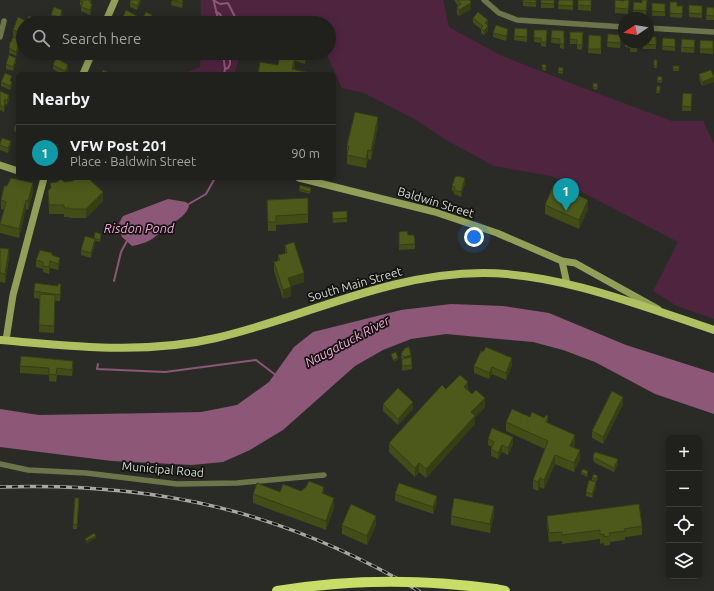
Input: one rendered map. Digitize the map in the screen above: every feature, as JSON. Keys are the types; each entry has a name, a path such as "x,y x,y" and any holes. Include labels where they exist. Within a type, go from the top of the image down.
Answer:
{"highway":[{"path":"276,591 332,584 397,581 446,583 500,590"}],"main road":[{"path":"108,16 115,0"},
{"path":"85,72 89,60"},
{"path":"0,165 16,170"},
{"path":"3,340 12,295 43,180"},
{"name":"Baldwin Street","path":"307,180 403,203 457,219 504,236 562,261 575,264 655,306 664,314"},
{"path":"562,261 567,284"},
{"name":"South Main Street","path":"3,340 107,348 163,347 229,335 356,294 427,278 458,274 491,273 537,278 567,284 714,330"}],"street":[{"path":"484,0 499,13 517,20 618,26"},
{"path":"0,37 4,22"},
{"path":"654,28 714,32"},
{"name":"Municipal Road","path":"0,464 28,470 86,473 177,484 237,483 324,475"}],"shaded area":[{"path":"201,0 443,0 449,27 500,55 672,121 703,121 714,144 714,319 677,306 653,291 678,242 551,176 494,166 446,140 416,120 364,93 342,88 329,60 336,60 336,16 201,16"},
{"path":"200,60 239,60 235,72 187,72 200,67"}],"water":[{"name":"Risdon Pond","path":"168,199 186,202 189,206 188,209 181,217 145,243 132,246 122,237 118,225 123,216"},
{"name":"Naugatuck River","path":"451,304 503,306 549,313 626,345 714,373 714,414 655,394 595,362 563,350 533,342 446,334 411,339 383,350 355,366 283,430 250,450 223,462 192,465 112,461 0,447 0,409 39,415 201,412 237,405 269,382 294,347 313,332 401,310"}],"building":[{"path":"80,0 91,0 90,3 92,4 90,10 81,7 83,2"},
{"path":"131,0 140,0 137,6 130,2"},
{"path":"172,0 183,0 182,3"},
{"path":"458,0 470,0 471,3 459,10 457,7 461,4"},
{"path":"523,0 536,0 536,3 523,2"},
{"path":"541,0 554,0 554,4 541,3"},
{"path":"559,0 573,0 573,6 558,5"},
{"path":"578,0 591,0 591,6 578,5"},
{"path":"615,0 629,0 628,9 615,8"},
{"path":"642,0 647,0 646,11 633,10 634,2 642,3"},
{"path":"670,2 677,2 677,6 683,6 682,14 670,13"},
{"path":"652,3 665,4 665,12 652,11"},
{"path":"689,5 702,6 702,14 689,13"},
{"path":"54,7 62,10 60,16 51,15"},
{"path":"707,7 714,8 714,16 706,15"},
{"path":"126,10 137,16 123,16"},
{"path":"146,12 152,15 152,16 144,16"},
{"path":"478,12 488,20 485,23 488,26 484,31 481,28 483,26 473,18"},
{"path":"16,22 16,31 13,30"},
{"path":"496,25 508,29 506,36 493,33"},
{"path":"515,28 527,29 527,37 514,36"},
{"path":"534,30 547,30 546,42 541,42 541,38 534,38"},
{"path":"552,30 564,31 564,44 560,44 560,39 551,38"},
{"path":"570,32 583,32 582,45 577,45 577,40 570,39"},
{"path":"608,34 618,35 618,43 607,42"},
{"path":"589,35 601,36 601,49 588,49"},
{"path":"13,37 16,38 16,52 9,48"},
{"path":"654,37 656,37 656,45 654,45"},
{"path":"663,38 675,39 675,47 662,46"},
{"path":"682,39 695,40 694,48 681,47"},
{"path":"700,40 713,41 713,49 700,49"},
{"path":"9,55 16,58 13,67 6,64"},
{"path":"55,60 59,60 68,65 65,71 53,65"},
{"path":"279,60 294,60 292,69 306,72 258,72 260,62 278,65"},
{"path":"654,60 657,60 657,66 654,66"},
{"path":"542,64 546,65 546,68 542,68"},
{"path":"673,66 679,66 679,69 673,69"},
{"path":"559,67 563,68 563,71 558,71"},
{"path":"711,70 714,77 702,82 699,74"},
{"path":"5,73 12,76 10,86 1,82"},
{"path":"658,76 662,77 662,81 657,80"},
{"path":"593,83 598,84 597,88 593,87"},
{"path":"657,86 660,86 660,91 656,91"},
{"path":"0,91 9,95 7,101 5,99 4,107 0,106"},
{"path":"683,93 692,94 691,107 682,106"},
{"path":"355,112 378,117 371,151 368,150 366,159 347,155 349,146 347,145"},
{"path":"2,138 11,141 8,148 0,145"},
{"path":"458,176 465,178 461,192 454,190 455,187 452,186 455,177"},
{"path":"11,178 33,183 28,201 26,200 19,229 0,224 6,202 1,200 4,186 7,186"},
{"path":"60,180 64,182 90,180 103,192 86,209 70,209 64,208 64,205 49,205 48,191 51,188 50,183"},
{"path":"554,184 588,200 579,220 545,205"},
{"path":"300,185 311,188 310,192 299,189"},
{"path":"308,198 308,214 276,216 276,222 268,222 267,200"},
{"path":"347,211 347,218 333,219 332,212"},
{"path":"407,231 408,235 414,235 415,244 399,245 399,232"},
{"path":"95,232 101,234 100,240 94,238"},
{"path":"85,236 95,239 91,253 81,250"},
{"path":"294,242 304,273 288,278 291,287 283,290 274,262 280,260 278,255 287,253 285,245"},
{"path":"0,248 9,249 5,274 0,273"},
{"path":"40,250 52,253 52,255 60,258 58,264 50,261 49,267 43,266 43,262 36,260"},
{"path":"35,283 58,286 58,284 61,284 60,295 34,291"},
{"path":"40,294 55,295 54,326 39,325"},
{"path":"409,347 411,355 404,357 401,354 405,348"},
{"path":"486,347 512,358 506,373 492,367 489,373 474,366 481,351 483,352"},
{"path":"396,352 398,358 393,360 391,354"},
{"path":"21,356 73,361 72,370 57,368 56,375 49,374 49,368 20,366"},
{"path":"411,357 412,365 403,366 402,359"},
{"path":"460,375 468,382 464,387 472,394 476,390 485,398 471,412 475,416 426,469 419,463 415,468 389,443 442,385 446,389"},
{"path":"398,388 413,402 398,419 383,404"},
{"path":"612,391 623,397 603,437 592,431"},
{"path":"512,409 530,417 532,412 544,418 546,415 548,416 546,422 575,435 570,446 580,450 574,463 555,455 544,480 540,478 538,482 533,480 548,441 506,422"},
{"path":"492,428 513,437 508,448 502,445 498,453 491,449 494,442 488,439"},
{"path":"595,452 618,459 614,468 595,458 593,456"},
{"path":"583,469 588,471 587,475 581,472"},
{"path":"594,474 598,476 596,479 592,477"},
{"path":"589,480 596,482 592,494 586,492"},
{"path":"309,481 324,487 322,493 334,498 326,521 253,494 257,483 280,492 283,484 301,491 306,487"},
{"path":"399,483 437,496 433,507 395,494"},
{"path":"75,498 79,498 77,525 73,524"},
{"path":"454,498 494,506 490,524 451,516"},
{"path":"351,504 376,516 367,536 342,525"},
{"path":"639,504 642,526 624,529 625,531 609,533 610,536 604,537 604,534 600,535 600,530 562,535 562,532 549,533 547,516"},
{"path":"94,533 96,536 86,541 85,539"}],"waterway":[{"path":"213,0 220,4 228,3 234,16"},
{"path":"214,2 217,16"},
{"path":"216,12 221,16"},
{"path":"224,60 225,69"},
{"path":"224,72 225,69 228,68 230,64 230,60"},
{"path":"187,205 206,194 214,180"},
{"path":"114,281 121,252 128,239"},
{"path":"98,364 97,369 165,372 256,360 277,376"}],"railway":[{"path":"0,487 58,487 113,490 166,497 217,507 268,522 318,540 368,563 419,591"}],"place":[{"name":"VFW Post 201","path":"566,211"}]}
